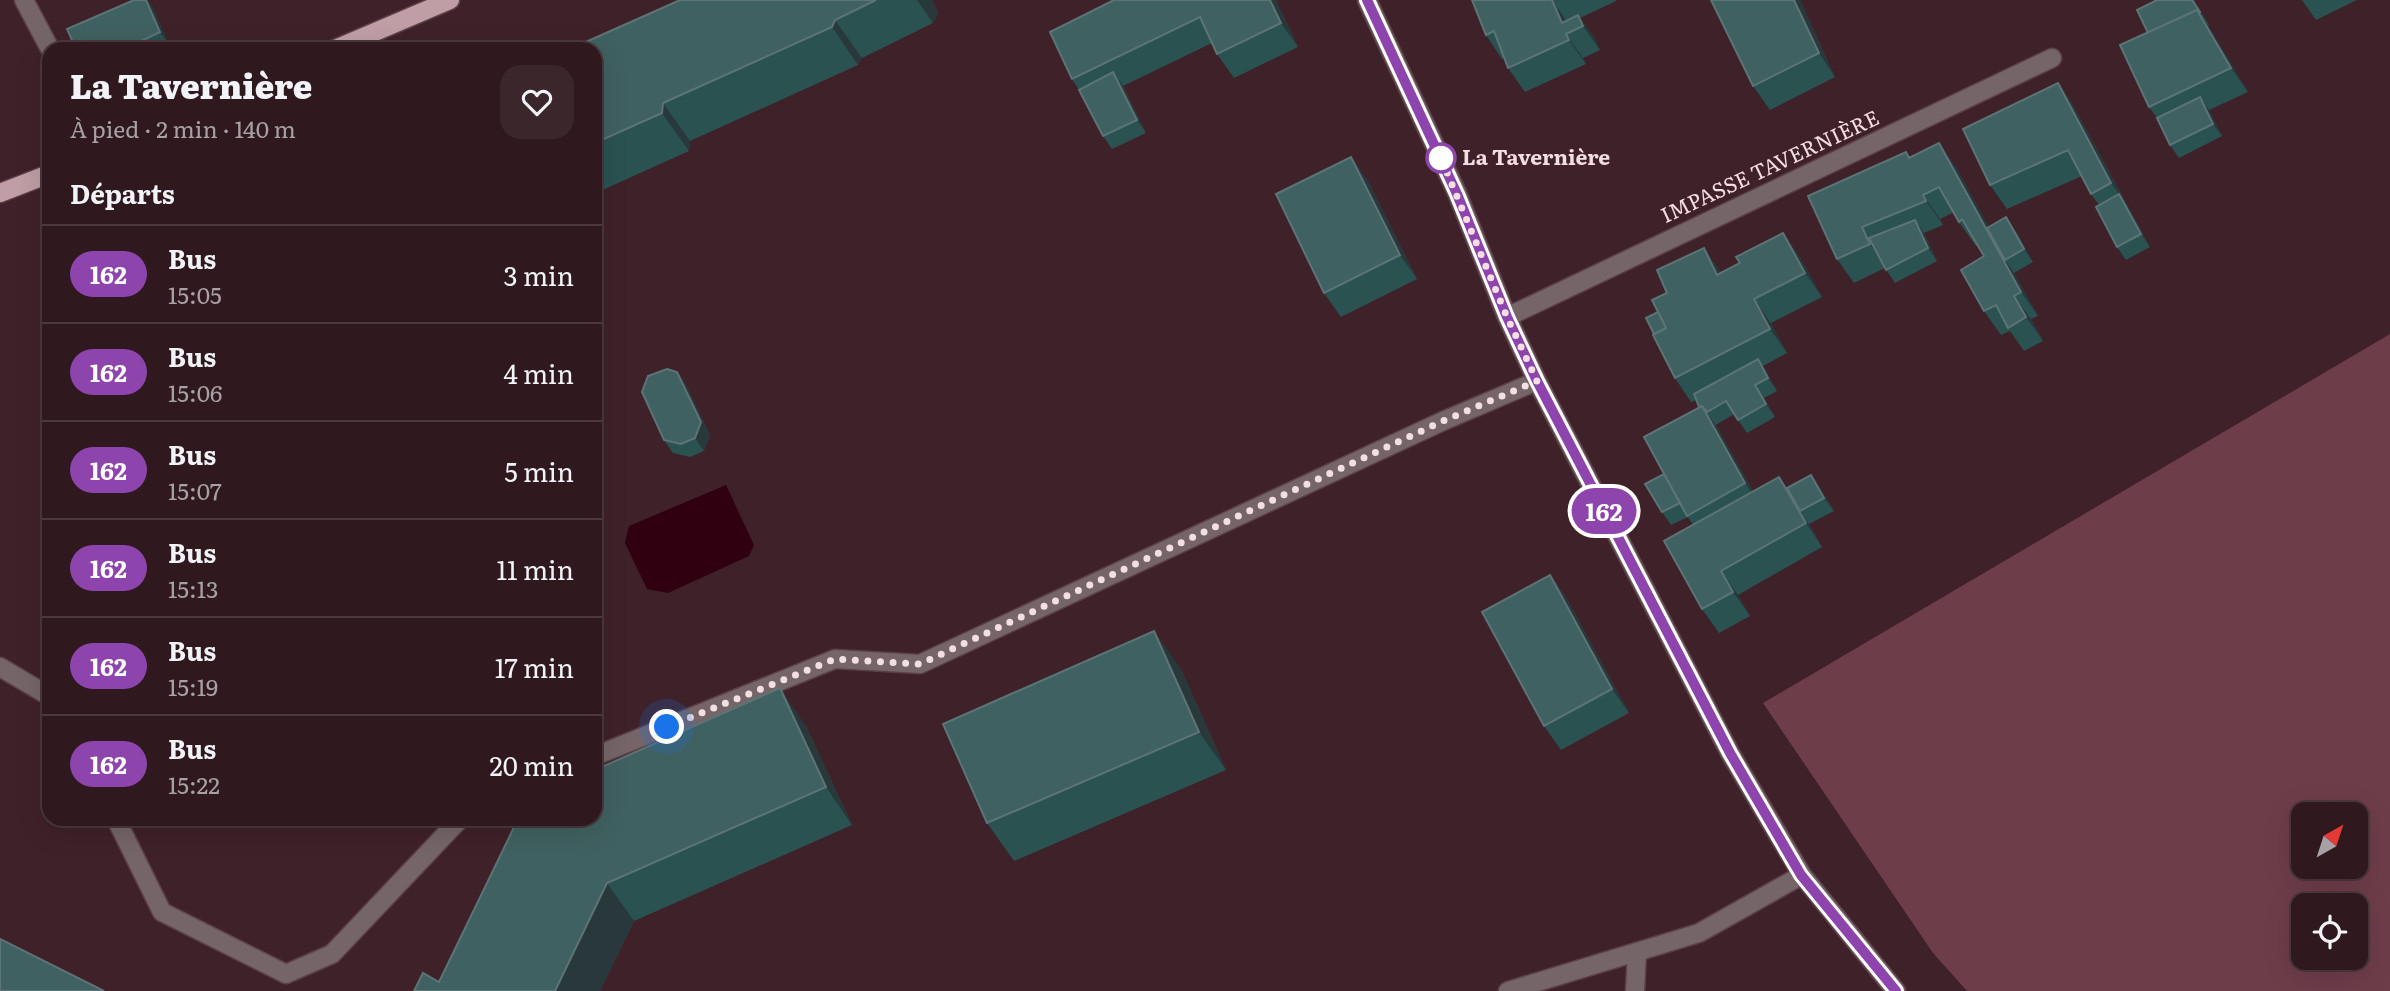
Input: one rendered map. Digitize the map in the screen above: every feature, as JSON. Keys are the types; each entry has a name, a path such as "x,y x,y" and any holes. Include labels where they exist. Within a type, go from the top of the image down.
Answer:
{"main road":[{"path":"351,42 450,0"},
{"path":"0,193 42,177"}],"street":[{"path":"24,0 46,42"},
{"path":"1367,0 1457,194 1507,317 1537,381 1730,753 1801,875 1896,991"},
{"name":"IMPASSE TAVERNIÈRE","path":"1507,317 2052,58"},
{"path":"602,753 835,659 920,664 1430,427 1537,381"},
{"path":"0,667 42,692"},
{"path":"119,826 162,912 286,974 332,954 453,826"},
{"path":"1508,991 1699,933 1801,875"},
{"path":"1635,991 1637,952"}],"shaded area":[{"path":"2390,334 2390,991 1967,991 1933,953 1763,703"},
{"path":"726,485 754,545 749,556 668,593 647,589 625,543 629,526"}],"building":[{"path":"134,0 146,0 160,32 139,42 73,42 67,29"},
{"path":"680,0 876,0 835,20 832,27 663,103 662,113 602,140 602,42 586,42"},
{"path":"1114,0 1270,0 1281,23 1217,54 1200,17 1072,79 1050,32"},
{"path":"1472,0 1552,0 1562,23 1578,15 1583,26 1566,34 1569,40 1508,68 1494,31 1486,35"},
{"path":"1711,0 1794,0 1819,53 1753,86"},
{"path":"2157,0 2192,0 2200,12 2197,10 2148,33 2137,10"},
{"path":"2197,10 2231,68 2149,107 2120,45"},
{"path":"1113,72 1137,120 1103,136 1079,90"},
{"path":"2058,83 2111,183 2091,194 2068,150 1990,185 1963,129"},
{"path":"2200,97 2213,124 2170,145 2157,118"},
{"path":"1939,143 2021,292 2014,296 2026,317 2008,328 1996,305 1984,311 1961,270 1984,256 1962,219 1959,222 1939,187 1923,195 1926,201 1862,227 1870,244 1837,259 1808,196 1906,152 1909,158"},
{"path":"1351,157 1400,255 1324,293 1276,194"},
{"path":"2119,194 2141,234 2117,247 2096,207"},
{"path":"2006,217 2024,249 2005,260 1987,228"},
{"path":"1915,220 1928,248 1886,270 1869,238"},
{"path":"1783,233 1805,273 1754,299 1770,329 1675,378 1653,335 1666,328 1652,300 1667,293 1657,270 1704,248 1717,275 1740,263 1736,257"},
{"path":"1658,312 1666,328 1654,334 1646,318"},
{"path":"1758,359 1768,378 1755,385 1766,404 1738,420 1726,401 1707,412 1702,406 1699,407 1694,394"},
{"path":"667,369 677,372 701,422 695,438 681,444 664,440 642,392 648,376"},
{"path":"1702,406 1745,483 1687,516 1644,437"},
{"path":"1664,474 1680,503 1662,512 1645,484"},
{"path":"1811,475 1824,498 1800,511 1787,488"},
{"path":"1779,477 1806,523 1721,571 1733,592 1702,609 1664,541"},
{"path":"1550,575 1612,689 1544,726 1482,612"},
{"path":"1154,631 1199,732 987,823 943,724"},
{"path":"780,688 826,787 607,883 555,991 414,991 423,973 439,982 515,826 602,826 602,767"},
{"path":"0,939 104,991 0,991"}],"bus line":[{"name":"162","path":"1367,0 1457,194 1507,317 1537,381 1730,753 1801,875 1896,991"}],"place":[{"name":"La Tavernière","path":"1441,158"}],"route":[{"path":"667,727 835,659 920,664 1443,421 1537,381 1507,317 1441,158"}]}
